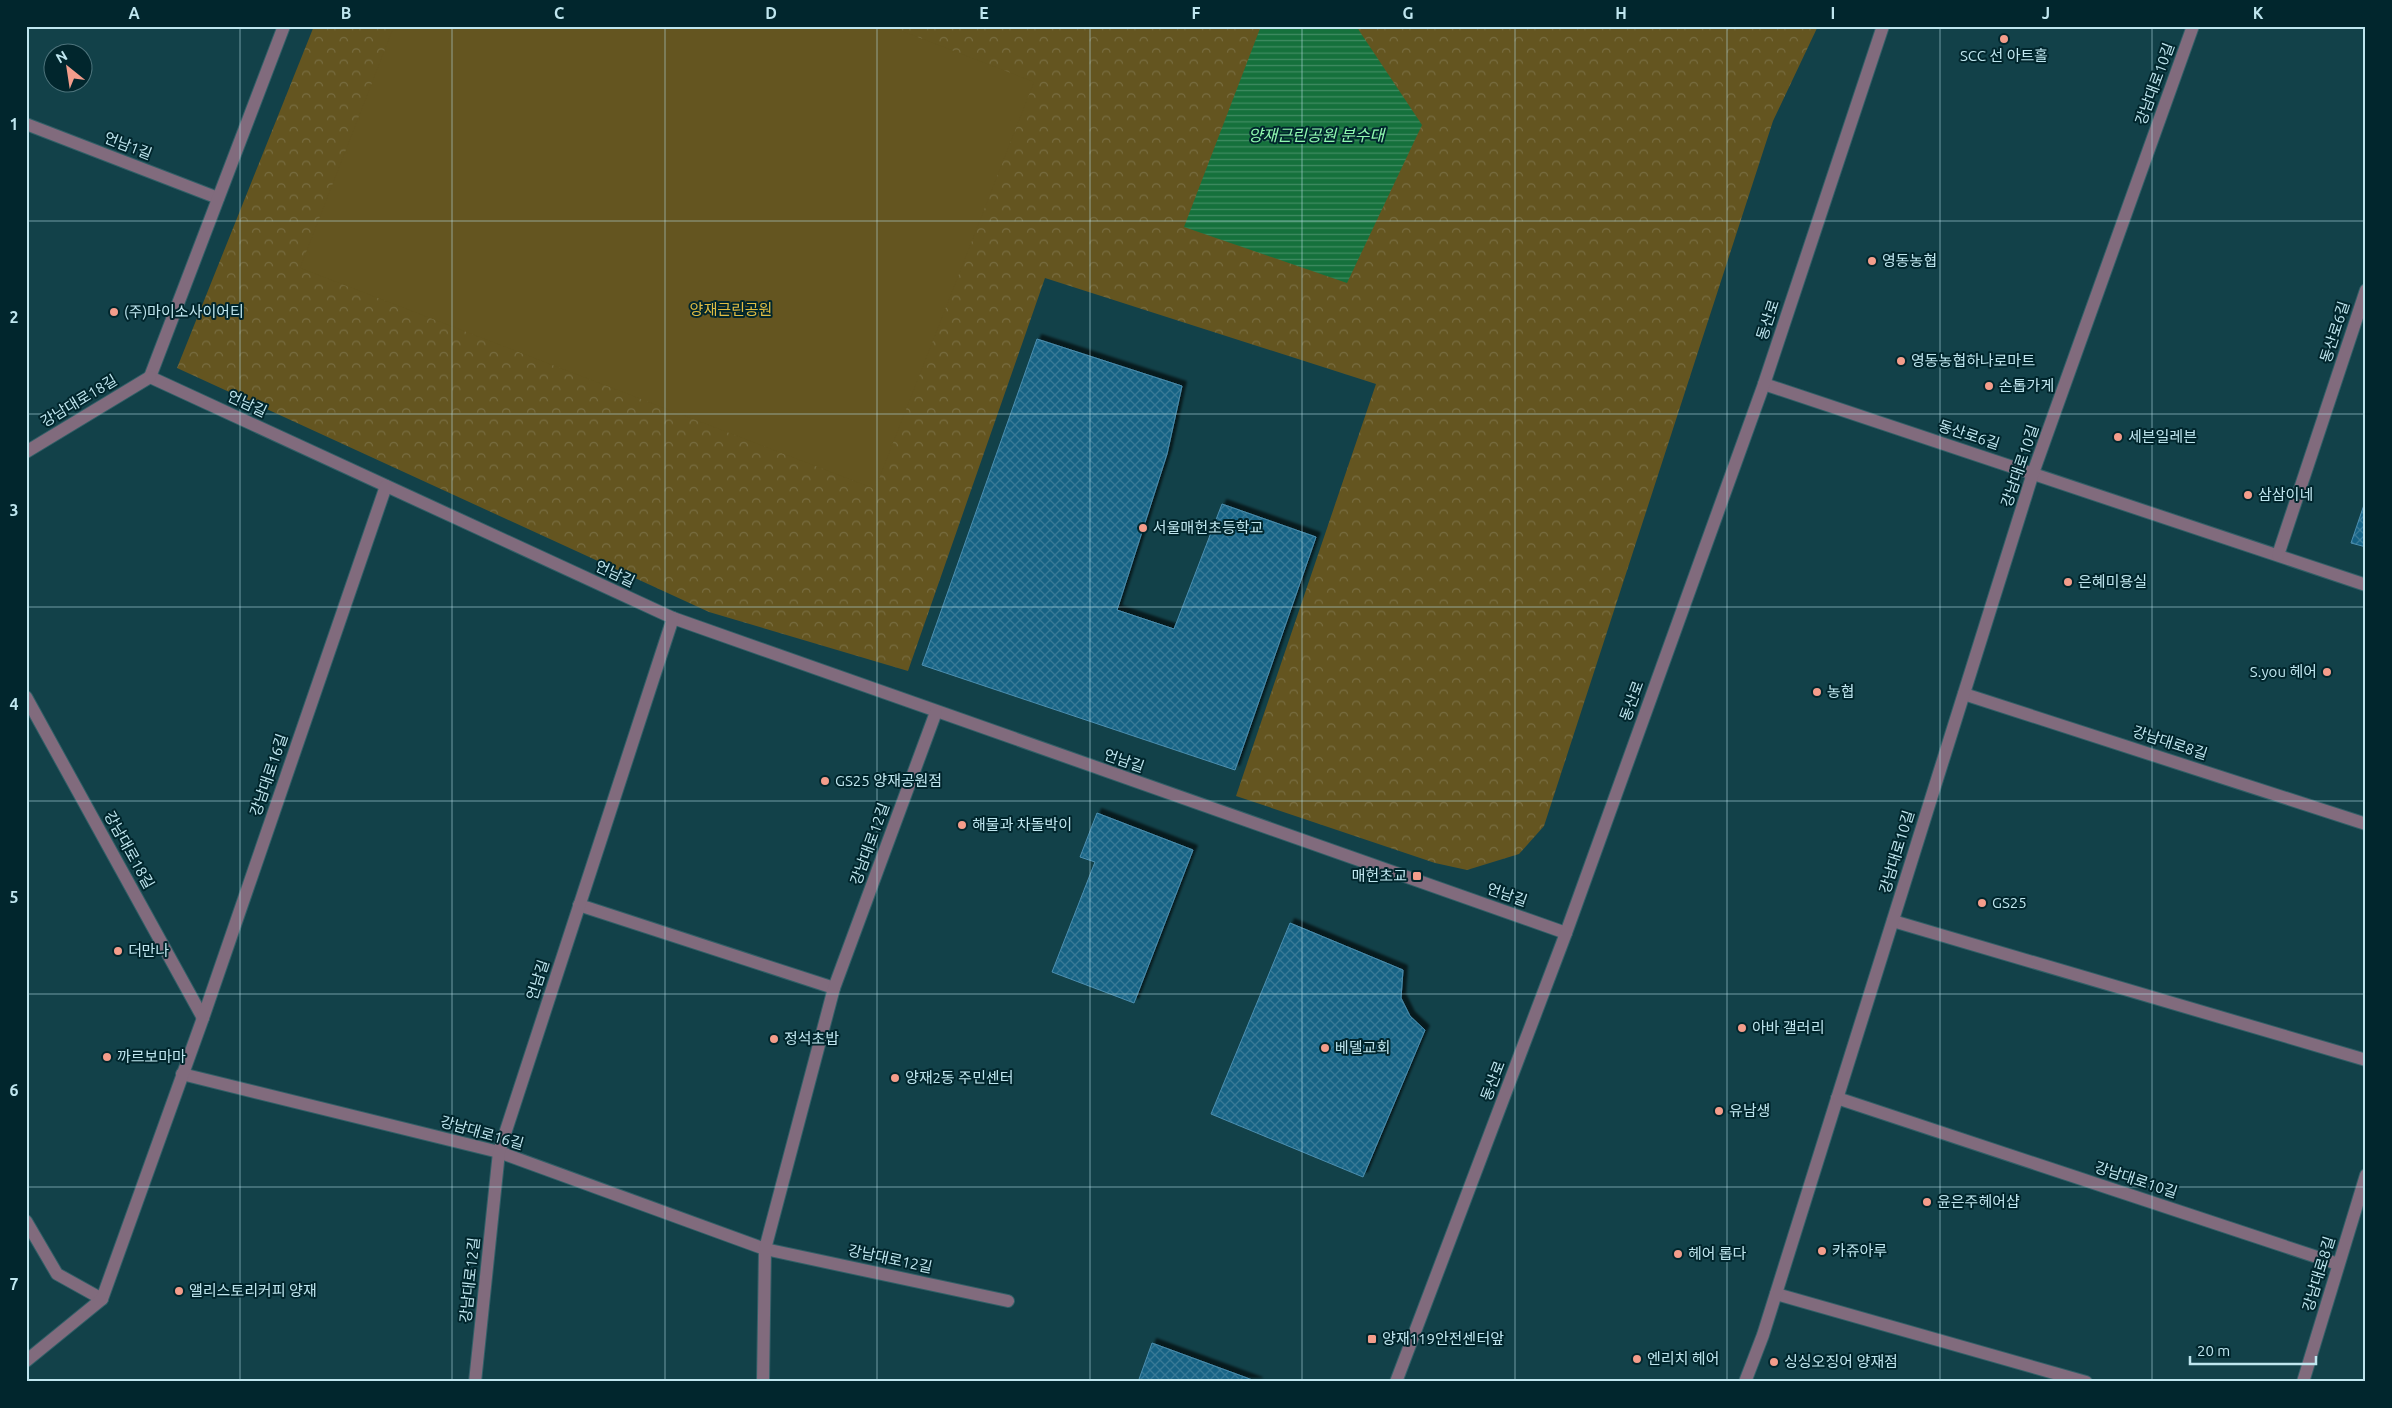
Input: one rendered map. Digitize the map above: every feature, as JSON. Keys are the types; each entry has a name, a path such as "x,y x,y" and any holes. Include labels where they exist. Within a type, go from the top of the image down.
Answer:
{"street":[{"path":"150,377 284,26"},
{"name":"동산로","path":"1396,1382 1566,933 1764,384 1883,26"},
{"name":"강남대로10길","path":"1745,1382 1776,1294 2033,473 2193,26"},
{"name":"언남1길","path":"26,124 218,198"},
{"name":"동산로6길","path":"2278,555 2366,290"},
{"name":"강남대로18길","path":"26,452 150,377"},
{"name":"언남길","path":"150,377 673,618 1566,933"},
{"name":"동산로6길","path":"1764,384 2366,585"},
{"name":"강남대로16길","path":"102,1299 203,1018 386,486"},
{"name":"언남길","path":"499,1152 673,618"},
{"name":"강남대로8길","path":"1964,694 2366,824"},
{"name":"강남대로18길","path":"26,697 203,1018"},
{"name":"강남대로12길","path":"763,1382 765,1249 834,988 936,712"},
{"path":"580,904 834,988"},
{"path":"1893,921 2366,1060"},
{"name":"강남대로16길","path":"182,1074 499,1152 765,1249"},
{"name":"강남대로10길","path":"1837,1098 2338,1264"},
{"name":"강남대로12길","path":"475,1382 499,1152"},
{"name":"강남대로8길","path":"2302,1382 2366,1175"},
{"path":"26,1221 57,1274 102,1299 26,1361"},
{"name":"강남대로12길","path":"765,1249 1008,1301"},
{"path":"1776,1294 2086,1382"}],"green space":[{"name":"양재근린공원","path":"314,26 1818,26 1773,121 1544,826 1519,854 1467,870 1435,863 1236,796 1376,384 1045,278 908,671 709,612 177,368"},
{"path":"394,26 889,26 1034,82 875,489 300,268"}],"water":[{"name":"양재근린공원 분수대","path":"1261,26 1356,26 1422,125 1347,283 1184,227"}],"building":[{"path":"1037,339 1182,386 1167,454 1117,610 1174,629 1222,504 1316,537 1235,770 922,665"},
{"path":"2366,499 2366,547 2351,543"},
{"path":"1097,813 1193,850 1134,1003 1052,972 1095,862 1080,857"},
{"path":"1290,923 1403,970 1401,998 1410,1016 1425,1030 1363,1177 1211,1114"},
{"path":"1152,1343 1258,1382 1138,1382"}],"place":[{"name":"SCC 선 아트홀","path":"2004,39"},
{"name":"영동농협","path":"1872,261"},
{"name":"(주)마이소사이어티","path":"114,312"},
{"name":"영동농협하나로마트","path":"1901,361"},
{"name":"손톱가게","path":"1989,386"},
{"name":"세븐일레븐","path":"2118,437"},
{"name":"삼삼이네","path":"2248,495"},
{"name":"서울매헌초등학교","path":"1143,528"},
{"name":"은혜미용실","path":"2068,582"},
{"name":"S.you 헤어","path":"2327,672"},
{"name":"농협","path":"1817,692"},
{"name":"GS25 양재공원점","path":"825,781"},
{"name":"해물과 차돌박이","path":"962,825"},
{"name":"매헌초교","path":"1417,876"},
{"name":"GS25","path":"1982,903"},
{"name":"더만나","path":"118,951"},
{"name":"아바 갤러리","path":"1742,1028"},
{"name":"정석초밥","path":"774,1039"},
{"name":"베델교회","path":"1325,1048"},
{"name":"까르보마마","path":"107,1057"},
{"name":"양재2동 주민센터","path":"895,1078"},
{"name":"유남생","path":"1719,1111"},
{"name":"윤은주헤어샵","path":"1927,1202"},
{"name":"카쥬아루","path":"1822,1251"},
{"name":"헤어 롭다","path":"1678,1254"},
{"name":"앨리스토리커피 양재","path":"179,1291"},
{"name":"양재119안전센터앞","path":"1372,1339"},
{"name":"엔리치 헤어","path":"1637,1359"},
{"name":"싱싱오징어 양재점","path":"1774,1362"}]}
